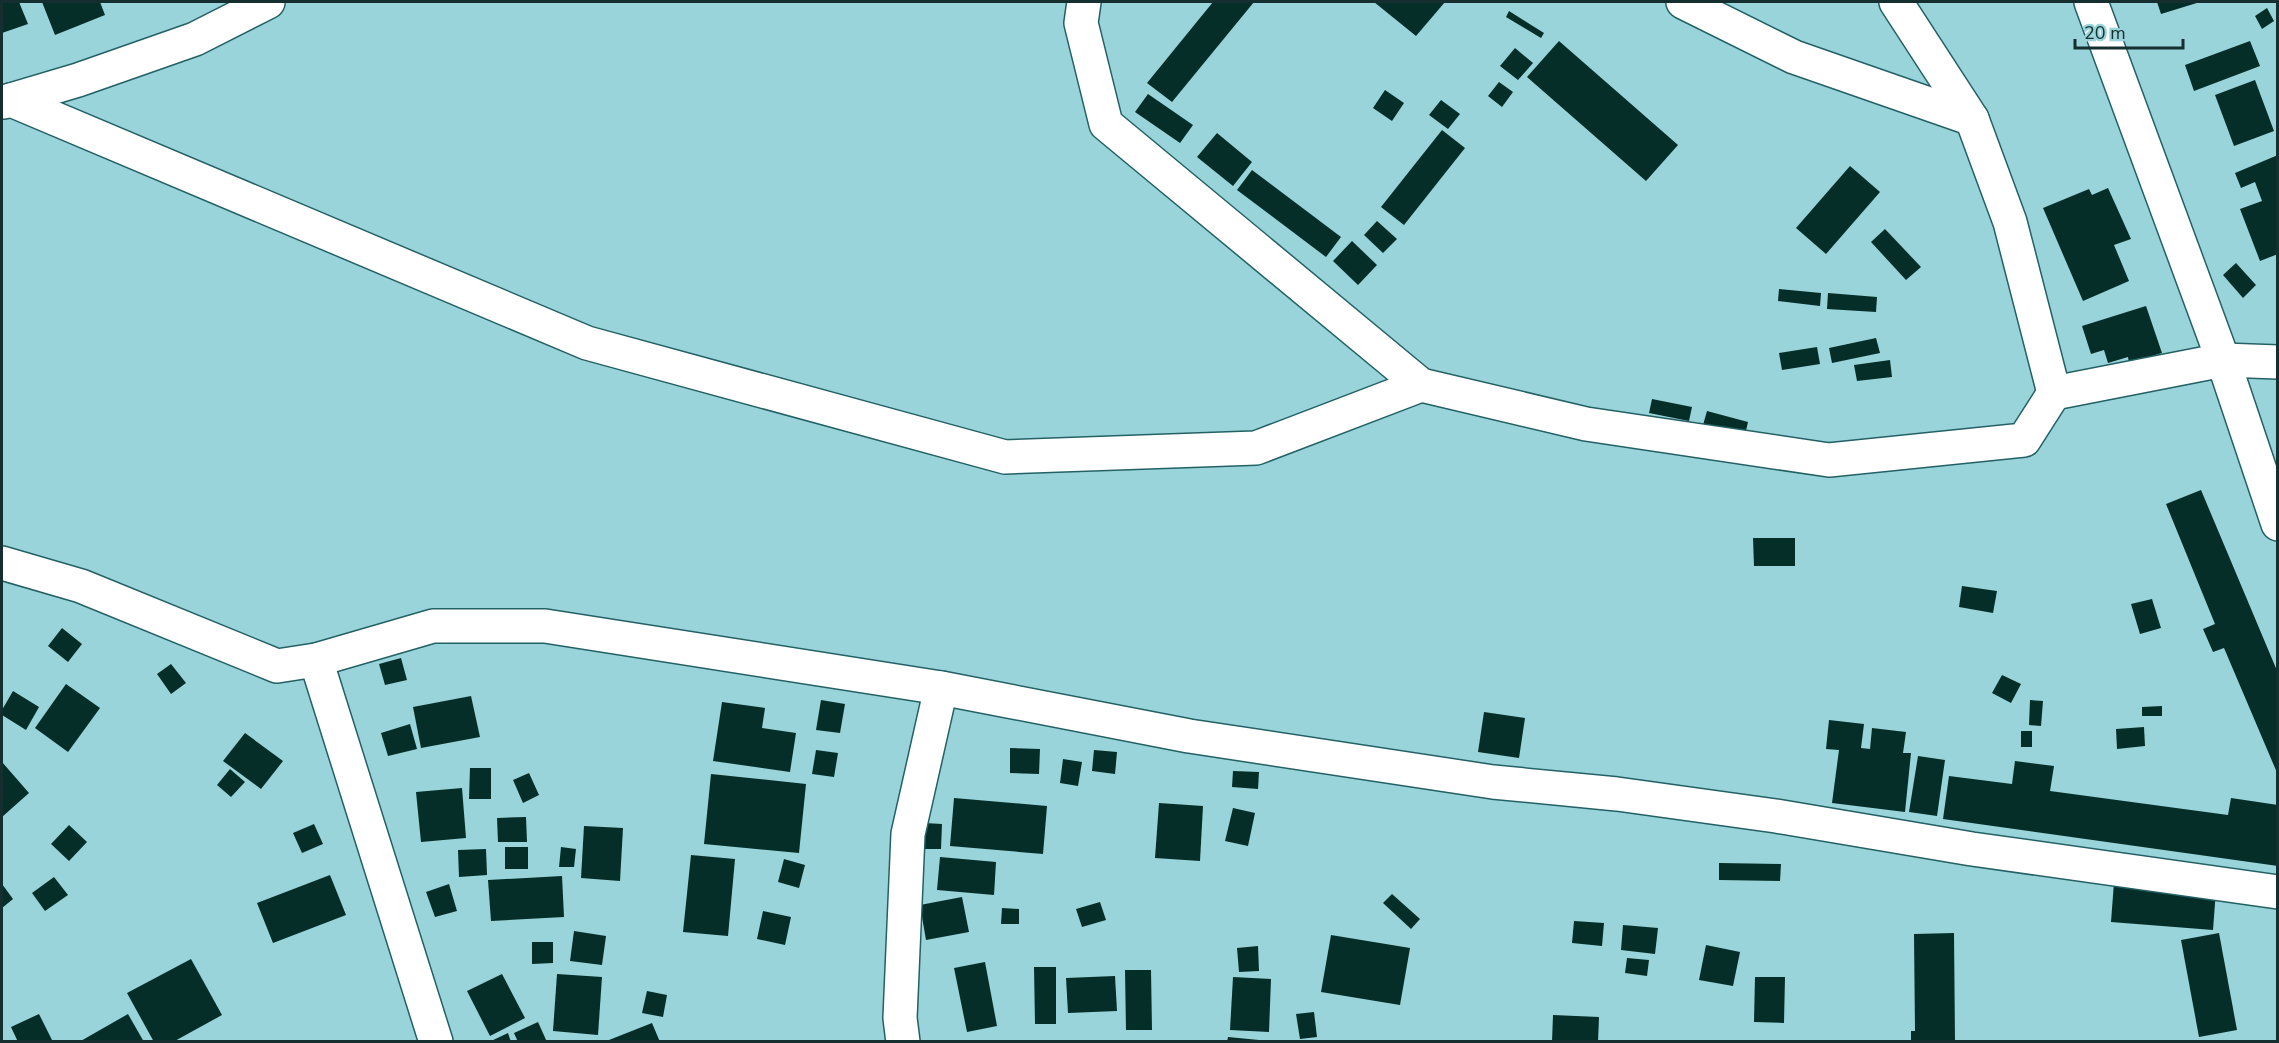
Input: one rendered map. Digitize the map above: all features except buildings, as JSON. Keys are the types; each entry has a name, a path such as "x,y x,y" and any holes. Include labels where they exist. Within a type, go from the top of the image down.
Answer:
{"street":[{"path":"6,101 78,80 195,39 268,2"},
{"path":"1084,2 1081,23 1106,124 1421,385 1586,424 1829,460 2024,440 2054,393 2223,360 2277,362"},
{"path":"1683,2 1794,57 1972,118"},
{"path":"1896,2 1972,118 2010,222 2054,393"},
{"path":"2091,2 2223,360 2277,524"},
{"path":"6,101 587,343 1005,457 1256,448 1421,385"},
{"path":"2,563 81,586 277,666 316,660 433,626 545,626 941,688 1189,735 1493,782 1617,794 1776,816 1972,849 2277,892"},
{"path":"316,660 436,1041"},
{"path":"903,1041 900,1018 908,834 941,688"}]}
